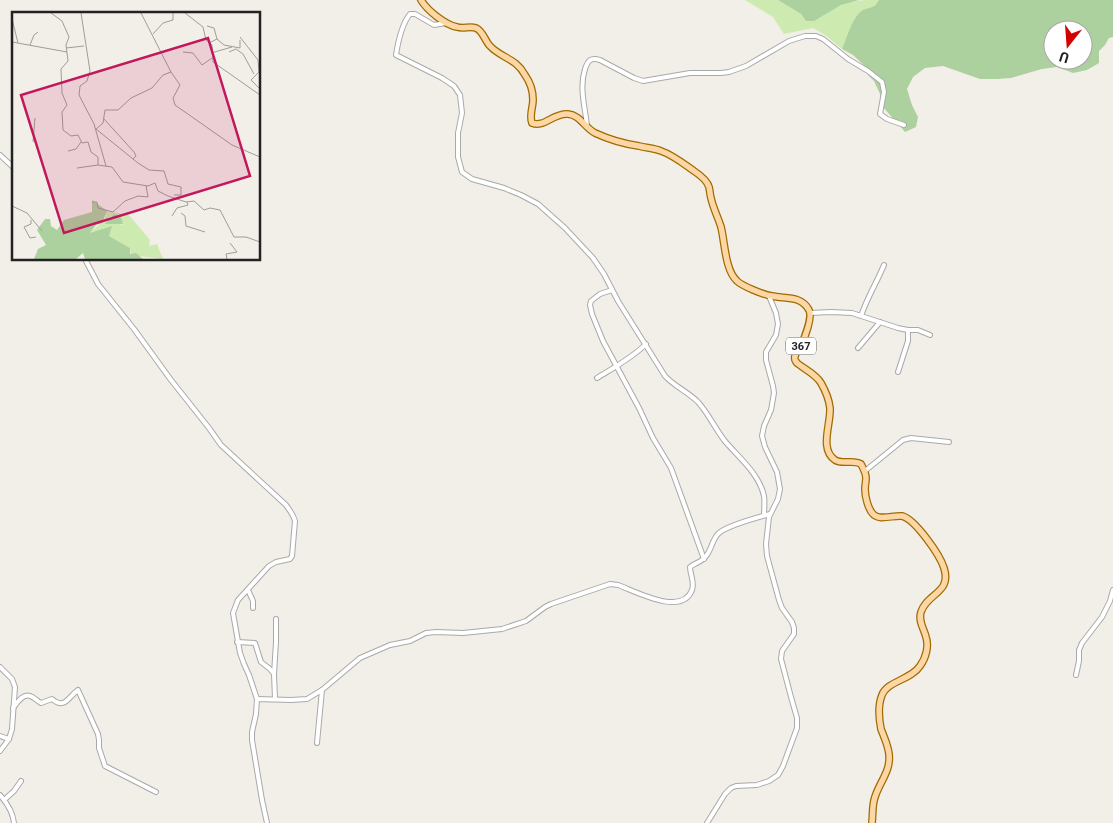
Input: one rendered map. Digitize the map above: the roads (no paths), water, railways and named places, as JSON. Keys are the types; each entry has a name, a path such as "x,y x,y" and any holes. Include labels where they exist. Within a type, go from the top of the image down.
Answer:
{"main road":[{"path":"421,0 425,7 447,23 456,27 476,28 491,47 520,67 531,88 533,98 530,117 532,123 541,124 556,116 568,114 576,116 587,128 600,135 661,150 705,179 709,186 711,200 720,225 727,261 732,275 742,285 769,296 787,297 800,301 806,306 810,314"},
{"name":"367","path":"810,314 809,324 795,355 796,362 820,381 827,396 830,413 826,440 831,456 840,462 858,462 864,471"},
{"path":"864,471 866,478 865,493 872,514 878,517 903,516 911,520 936,553 944,566 946,575 944,586 925,606 921,614 921,624 927,642 927,650 922,664 907,678 890,686 881,696 879,710 881,728 889,753 889,760 887,772 875,796 872,823"}],"street":[{"path":"447,23 434,25 415,14 410,14 405,22 396,55 442,78 454,86 460,95 462,114 458,132 460,170 464,175 472,179 504,188 538,204 565,228 593,258 665,376 698,402 725,442 748,467 760,485 764,501 764,515"},
{"path":"587,128 582,88 584,71 591,59 600,60 643,81 690,73 721,74 746,66 789,41 809,36 823,39 843,56 880,80 883,84 884,92 880,114 887,119 904,125"},
{"path":"0,155 12,166"},
{"path":"86,260 104,292 210,428 221,445 270,490 292,513 295,521 292,556 269,566 238,600 233,613 237,642 257,699 252,740 267,823"},
{"path":"861,316 866,300 875,286 884,265"},
{"path":"612,290 594,298 590,303 596,325 653,438 671,468 704,560"},
{"path":"706,823 731,788 757,785 769,781 778,775 797,728 797,718 781,658 782,651 794,634 794,628 779,600 767,556 766,538 770,514 780,489 777,472 762,436 773,405 774,393 766,360 766,352 776,335 778,324 769,296"},
{"path":"810,314 845,312 898,328 918,330 930,335"},
{"path":"858,348 880,322"},
{"path":"898,372 908,340 908,330"},
{"path":"597,378 617,366 646,344"},
{"path":"864,471 903,440 911,438 949,442"},
{"path":"257,699 291,700 307,698 322,690 360,658 390,645 410,641 426,633 484,631 520,624 526,622 551,604 610,584 618,585 664,602 679,602 689,595 693,589 690,567 704,560 717,534 749,520 770,514"},
{"path":"248,590 254,608"},
{"path":"1076,675 1079,650 1082,643 1102,617 1113,590"},
{"path":"275,699 276,618"},
{"path":"237,642 255,643 261,662 274,674"},
{"path":"0,667 12,679 15,687 12,729 9,739 0,751"},
{"path":"13,708 25,696 31,696 41,703 52,699 60,704 68,700 76,690 79,690 98,734 99,749 105,766 156,792"},
{"path":"317,743 322,690"},
{"path":"0,736 9,739"},
{"path":"14,823 14,816 10,807 2,798 14,792 21,781"}]}
